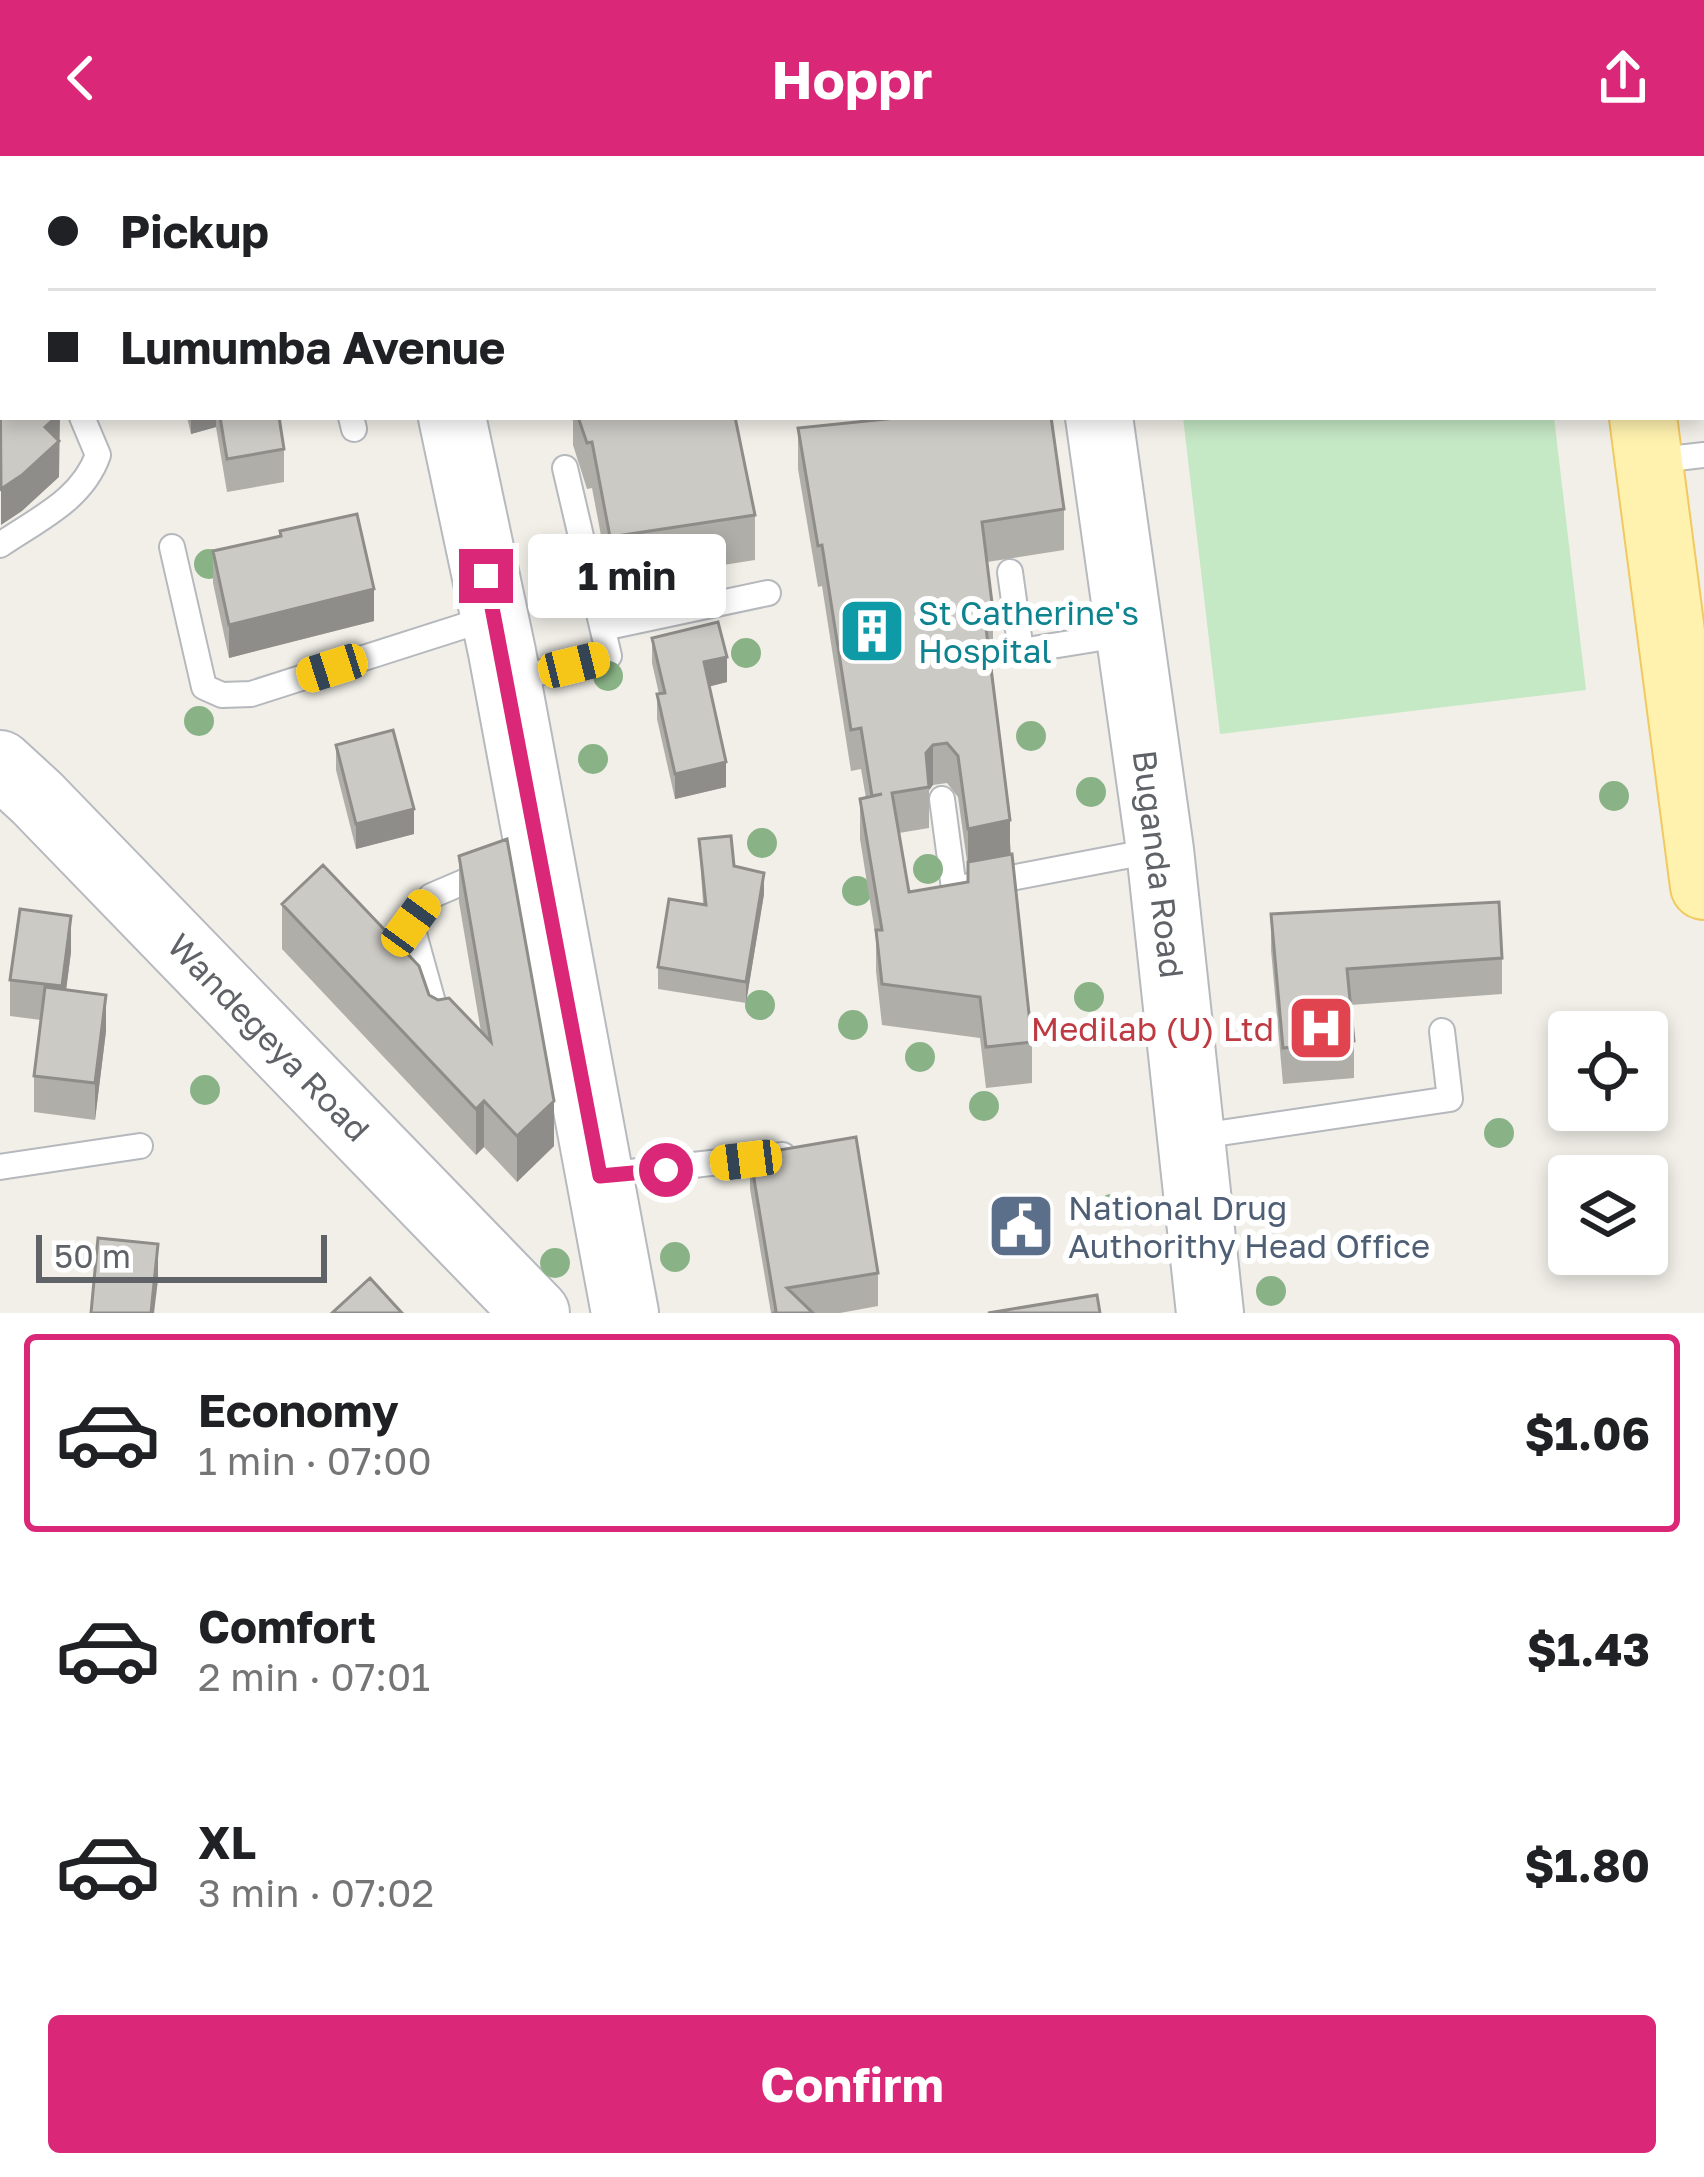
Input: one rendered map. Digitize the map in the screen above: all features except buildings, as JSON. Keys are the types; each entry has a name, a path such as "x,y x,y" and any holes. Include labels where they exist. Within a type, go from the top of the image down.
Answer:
{"main road":[{"path":"453,420 507,680 625,1313"},
{"name":"Buganda Road","path":"1099,420 1160,850 1210,1313"},
{"path":"1665,444 1704,886"},
{"name":"Wandegeya Road","path":"0,764 536,1313"}],"lane":[{"path":"0,545 90,479 98,455 83,420"},
{"path":"507,680 609,656 566,468"},
{"path":"172,547 204,687 222,695 251,694 494,616"},
{"path":"1010,572 1021,652 1128,634"},
{"path":"603,628 768,593"},
{"path":"942,799 954,889 1160,850"},
{"path":"441,1030 411,923 431,896 539,850"},
{"path":"1191,1137 1450,1099 1442,1031"},
{"path":"0,1167 140,1146"},
{"path":"600,1176 800,1153"}],"green space":[{"path":"1183,420 1554,420 1586,690 1220,734"}],"place":[{"name":"St Catherine's Hospital","path":"872,631"},
{"name":"Medilab (U) Ltd","path":"1321,1028"},
{"name":"National Drug Authorithy Head Office","path":"1021,1226"}],"route":[{"path":"486,576 600,1176 666,1170"}]}
